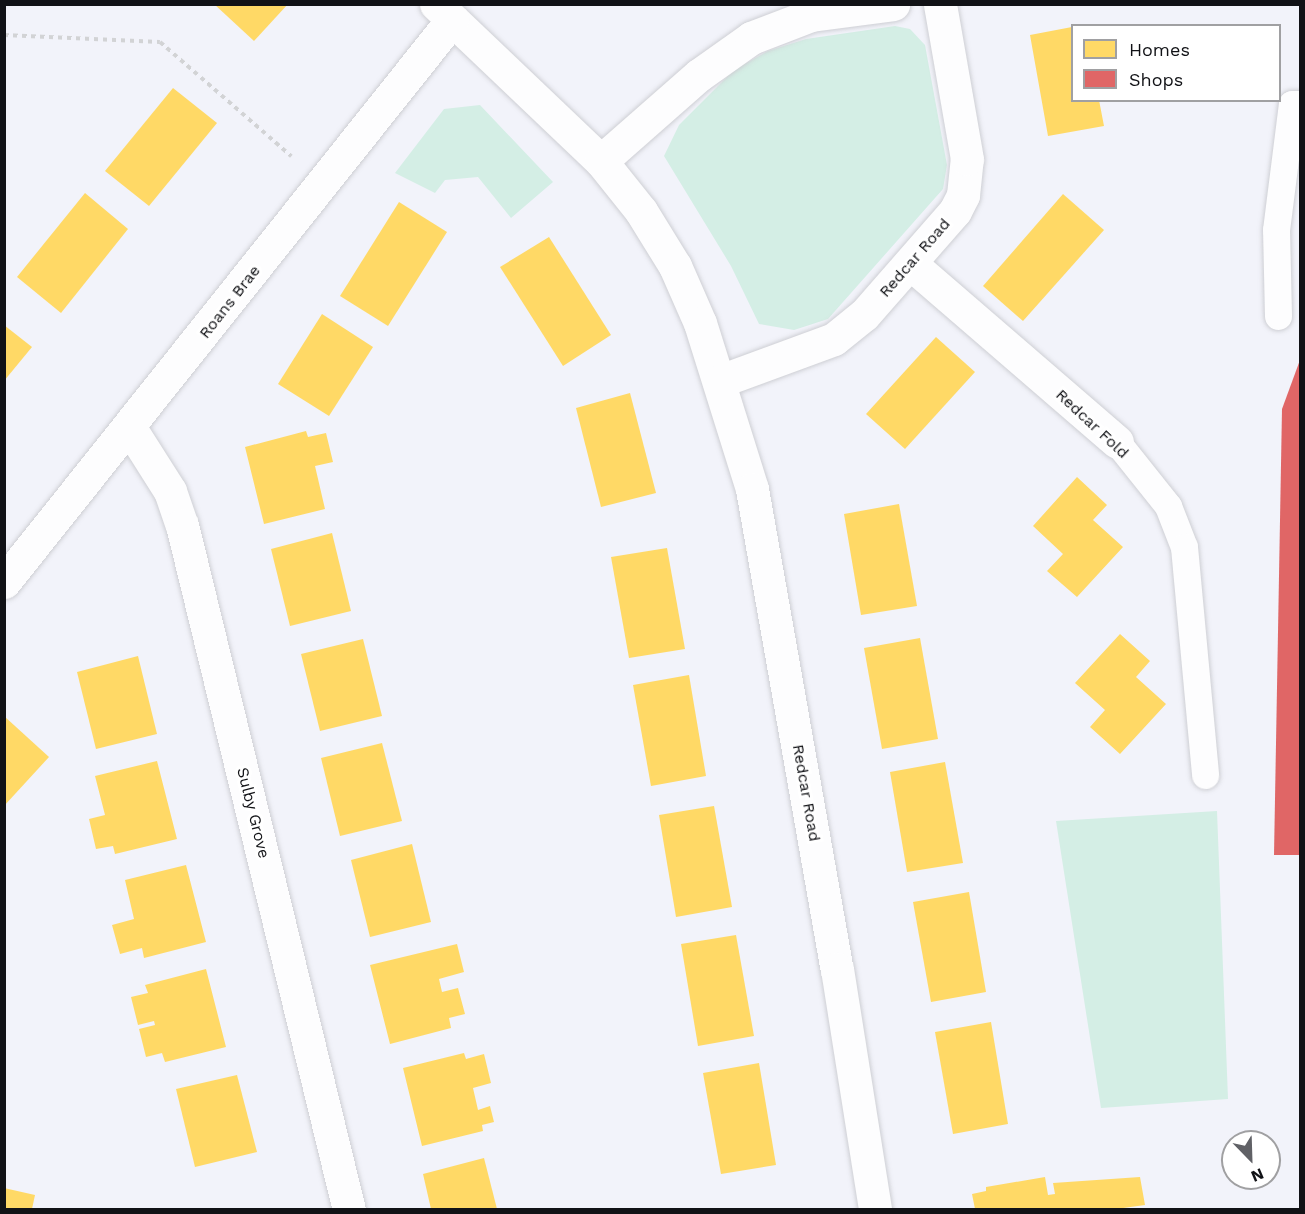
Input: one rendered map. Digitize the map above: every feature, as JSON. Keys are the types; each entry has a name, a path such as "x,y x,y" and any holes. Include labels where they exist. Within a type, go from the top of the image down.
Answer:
{"street":[{"path":"601,161 699,75 752,38 810,15 893,4"},
{"name":"Redcar Road","path":"720,381 834,339 864,315 956,211 966,177 967,159 939,4"},
{"name":"Redcar Road","path":"444,12 601,161 641,211 675,266 720,381 752,489 837,969 875,1209"},
{"name":"Roans Brae","path":"4,582 130,428 322,184 444,12"},
{"name":"Redcar Fold","path":"911,264 1117,442"},
{"name":"Sulby Grove","path":"130,428 166,482 182,525 350,1209"}],"lane":[{"path":"1278,316 1276,230 1292,104 1300,104"},
{"name":"Redcar Fold","path":"1117,442 1168,506 1184,547 1205,775"}],"path":[{"path":"4,35 160,42 322,184"}],"green space":[{"path":"895,26 910,29 925,45 947,165 943,189 828,319 794,330 759,324 731,266 664,156 679,125 734,70 768,51 806,39"},
{"path":"480,105 553,182 511,218 478,177 445,180 435,193 395,173 444,109"},
{"path":"1217,811 1228,1099 1101,1108 1056,821"}],"building: Homes":[{"path":"214,4 288,4 254,41"},
{"path":"1071,27 1071,102 1099,102 1104,126 1048,136 1030,35"},
{"path":"173,88 217,123 149,206 105,171"},
{"path":"85,193 128,229 61,313 17,277"},
{"path":"1063,194 1104,230 1023,321 983,286"},
{"path":"399,202 447,232 388,326 340,296"},
{"path":"549,237 611,335 563,366 500,267"},
{"path":"322,314 373,347 329,416 278,384"},
{"path":"4,325 32,347 4,381"},
{"path":"936,337 975,372 905,449 866,414"},
{"path":"630,393 656,493 601,507 576,408"},
{"path":"306,431 308,437 326,433 333,462 315,466 325,509 264,524 245,447"},
{"path":"1077,477 1107,505 1093,520 1123,547 1077,597 1047,571 1063,554 1033,526"},
{"path":"899,504 917,606 861,615 844,514"},
{"path":"332,533 351,611 290,626 271,549"},
{"path":"667,548 685,649 629,658 611,557"},
{"path":"1120,634 1150,661 1136,677 1166,704 1120,754 1090,727 1105,710 1075,683"},
{"path":"920,638 938,739 882,749 864,648"},
{"path":"363,639 382,716 320,731 301,654"},
{"path":"138,656 157,734 96,749 77,672"},
{"path":"689,675 706,776 651,786 633,685"},
{"path":"4,716 49,757 4,806"},
{"path":"382,743 402,821 340,836 321,758"},
{"path":"157,761 177,839 115,854 113,846 96,849 89,819 105,815 95,776"},
{"path":"945,762 963,863 907,872 890,772"},
{"path":"714,806 732,907 676,917 659,815"},
{"path":"412,844 431,922 370,937 351,860"},
{"path":"186,865 206,942 144,958 142,948 120,954 112,925 134,919 125,880"},
{"path":"969,892 986,992 931,1002 913,902"},
{"path":"736,935 754,1036 698,1046 681,944"},
{"path":"457,944 464,972 439,979 442,992 458,988 465,1014 449,1018 451,1028 390,1044 370,965"},
{"path":"206,969 226,1047 165,1062 162,1053 146,1057 139,1029 155,1025 154,1021 138,1025 131,997 148,993 145,985"},
{"path":"991,1022 1008,1124 953,1134 935,1032"},
{"path":"464,1053 466,1059 484,1054 491,1083 473,1088 478,1110 490,1106 494,1122 482,1125 483,1131 422,1146 403,1068"},
{"path":"759,1063 776,1165 721,1174 703,1073"},
{"path":"237,1075 257,1152 195,1167 176,1089"},
{"path":"484,1158 497,1209 431,1209 423,1174"},
{"path":"1045,1177 1048,1195 1055,1194 1053,1183 1140,1177 1145,1205 1116,1209 975,1209 972,1194 986,1191 986,1187"},
{"path":"4,1188 35,1195 32,1209 4,1209"}],"building: Shops":[{"path":"1300,360 1300,855 1274,855 1282,409"}]}
